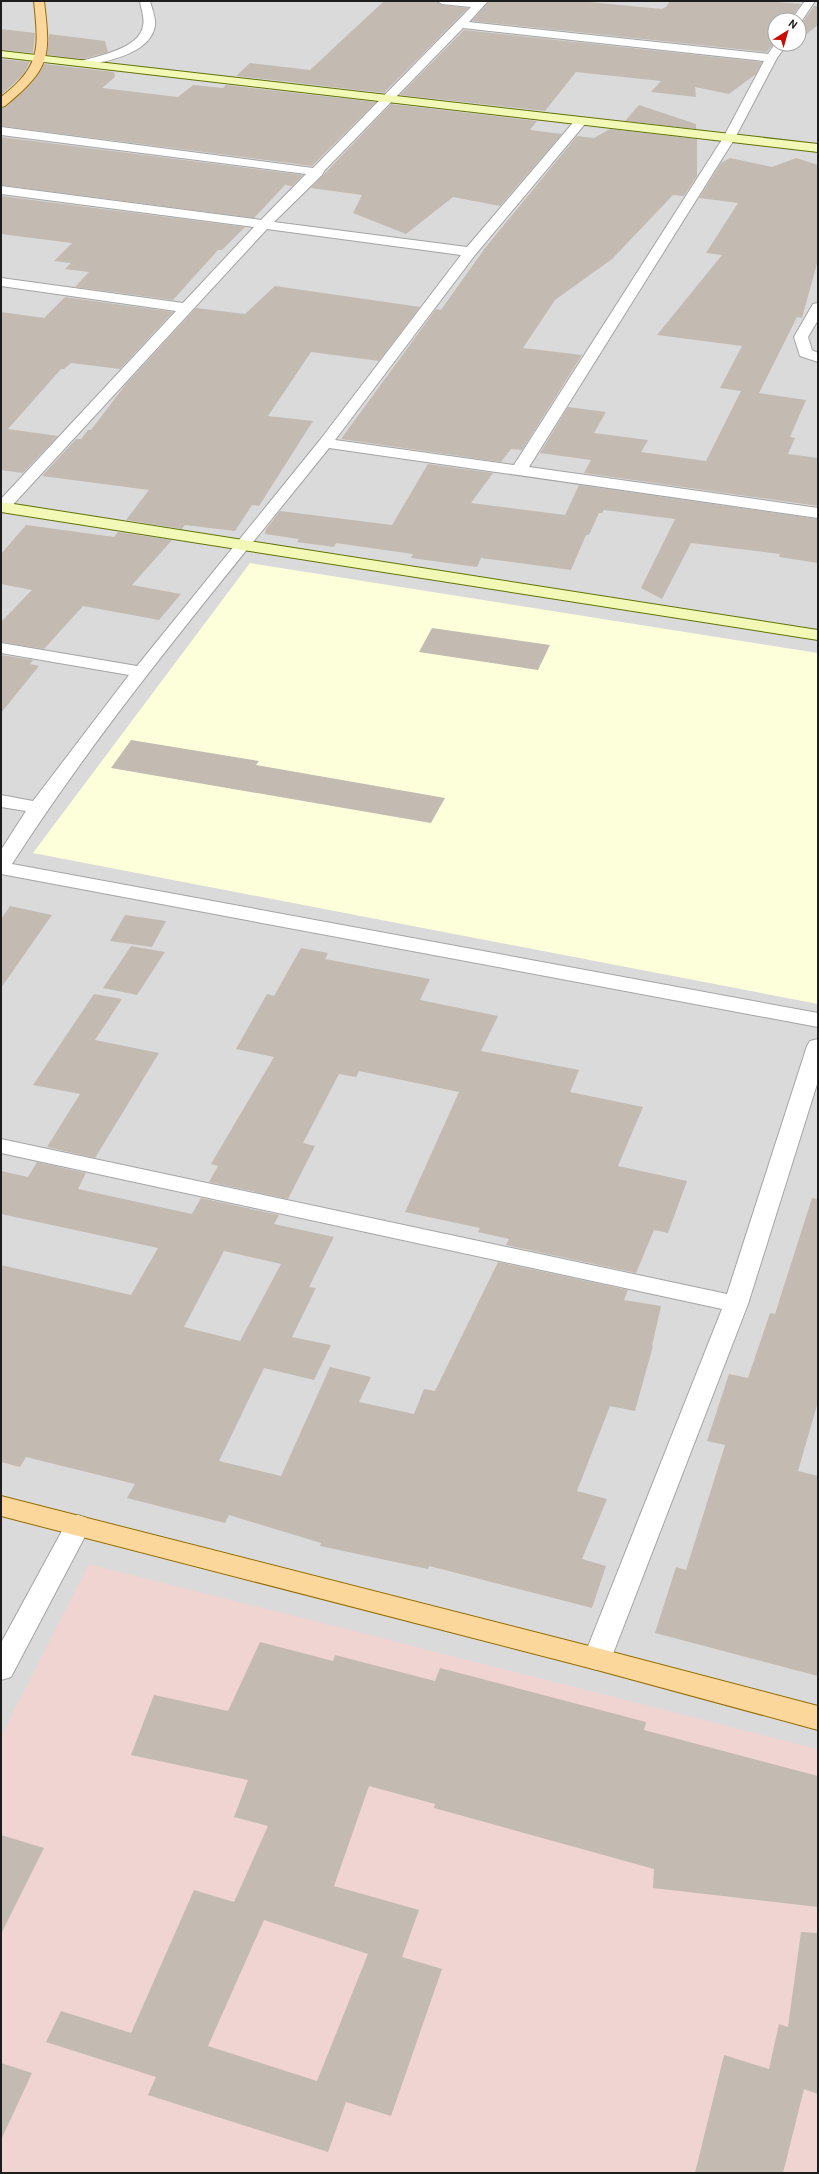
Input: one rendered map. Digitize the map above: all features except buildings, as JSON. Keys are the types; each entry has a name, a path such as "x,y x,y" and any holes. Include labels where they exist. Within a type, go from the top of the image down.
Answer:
{"main road":[{"path":"1,103 28,80 40,58 44,41 39,1"},
{"path":"1,1506 597,1659 818,1718"}],"street":[{"path":"84,63 124,51 143,39 149,26 145,1"},
{"path":"442,1 482,3"},
{"path":"802,12 810,1"},
{"path":"1,507 263,226 318,172 482,3"},
{"path":"461,24 771,58"},
{"path":"519,470 729,138 775,52"},
{"path":"1,54 818,148"},
{"path":"1,865 38,808 141,672 325,443 470,252 581,121"},
{"path":"1,131 318,172"},
{"path":"1,190 263,226 470,252"},
{"path":"1,282 186,308"},
{"path":"818,307 801,337 805,353 818,358"},
{"path":"325,443 818,513"},
{"path":"1,507 818,635"},
{"path":"1,648 141,672"},
{"path":"1,801 38,808"},
{"path":"1,868 818,1020"},
{"path":"597,1659 736,1304 818,1046"},
{"path":"1,1146 736,1304"},
{"path":"1,1669 78,1525"}],"shaded area":[{"path":"1,1 818,1 818,2173 1,2173"},
{"path":"250,563 818,653 818,1004 33,853"},
{"path":"89,1564 818,1749 818,2173 1,2173 1,1736"}]}
